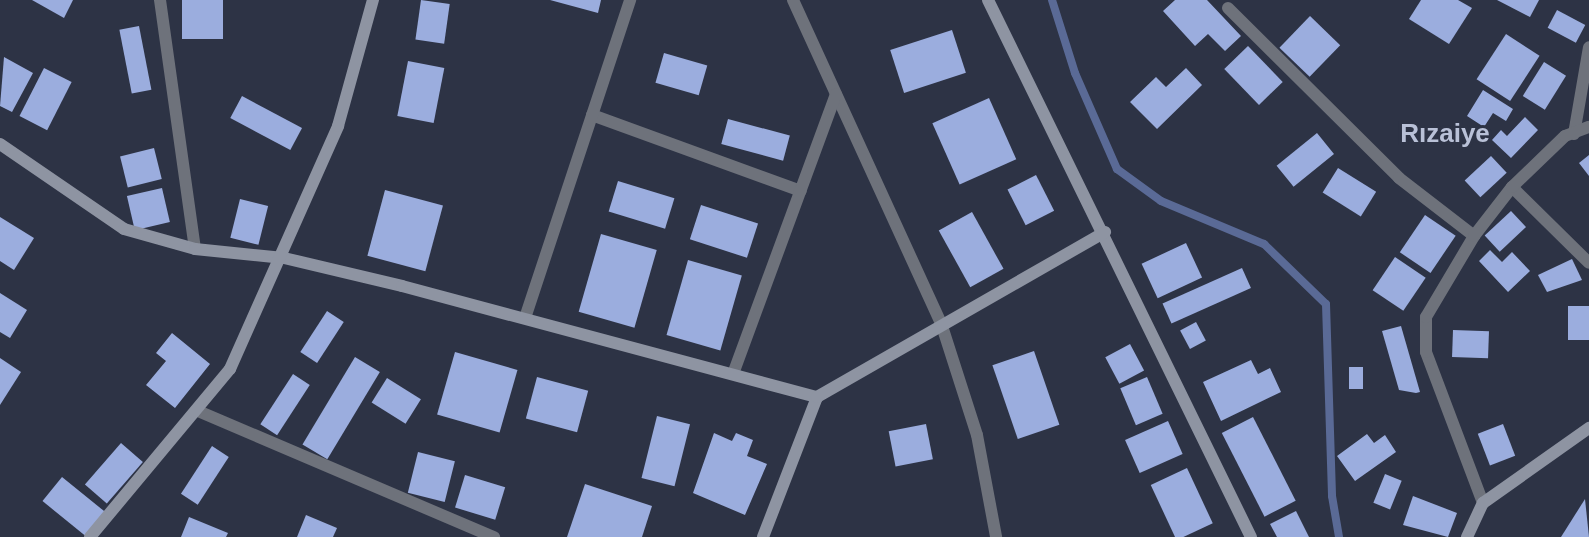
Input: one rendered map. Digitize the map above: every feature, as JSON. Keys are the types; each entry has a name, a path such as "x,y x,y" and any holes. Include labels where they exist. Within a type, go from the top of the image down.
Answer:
{"street":[{"path":"160,0 195,249"},
{"path":"90,537 198,411 230,369 285,258 338,126 373,0"},
{"path":"525,318 630,0"},
{"path":"793,0 942,326 977,435 996,537"},
{"path":"988,0 1105,232 1251,537"},
{"path":"1228,8 1399,178 1474,236"},
{"path":"1574,134 1589,47"},
{"path":"733,374 836,94"},
{"path":"592,115 801,191"},
{"path":"1482,503 1424,334 1431,304 1474,236 1512,187 1574,134 1589,127"},
{"path":"0,144 124,229 195,249 285,258 525,318 817,397"},
{"path":"1512,187 1589,263"},
{"path":"763,537 817,397 1105,232"},
{"path":"198,411 494,537"},
{"path":"1467,537 1482,503 1589,428"}],"building":[{"path":"32,0 73,0 64,18"},
{"path":"182,0 223,0 223,39 182,39"},
{"path":"421,0 450,4 444,44 415,40"},
{"path":"550,0 601,0 598,13"},
{"path":"1175,0 1207,0 1241,36 1225,51 1208,34 1195,46 1163,11"},
{"path":"1421,0 1458,0 1472,8 1449,44 1409,19"},
{"path":"1497,0 1539,0 1530,17"},
{"path":"1557,10 1585,25 1576,43 1548,28"},
{"path":"1310,16 1340,45 1310,77 1279,48"},
{"path":"139,26 151,90 132,94 119,30"},
{"path":"952,30 966,73 904,93 890,50"},
{"path":"1506,34 1540,56 1510,101 1477,79"},
{"path":"1248,46 1283,82 1259,105 1224,69"},
{"path":"664,53 707,65 699,95 655,83"},
{"path":"4,57 33,73 12,112 0,106"},
{"path":"408,61 444,68 434,123 397,116"},
{"path":"1544,62 1566,76 1545,110 1523,96"},
{"path":"44,68 72,82 47,130 19,116"},
{"path":"1186,68 1202,85 1157,129 1130,102 1156,77 1166,87"},
{"path":"1483,90 1513,109 1506,121 1493,113 1484,127 1467,116"},
{"path":"242,96 302,128 290,150 230,118"},
{"path":"989,98 1016,159 960,184 932,123"},
{"path":"1525,117 1538,130 1511,158 1492,140 1501,130 1507,136"},
{"path":"728,119 790,136 783,161 721,144"},
{"path":"1317,133 1334,154 1294,187 1277,166"},
{"path":"154,148 162,179 128,188 120,156"},
{"path":"1589,155 1589,176 1579,163"},
{"path":"1491,156 1507,173 1480,197 1465,181"},
{"path":"1338,168 1376,192 1361,216 1323,193"},
{"path":"1036,175 1054,211 1026,225 1007,190"},
{"path":"618,181 674,198 665,229 609,212"},
{"path":"162,188 170,222 135,230 127,196"},
{"path":"385,190 443,206 425,271 367,256"},
{"path":"240,199 268,206 258,245 230,238"},
{"path":"701,205 758,224 747,258 690,239"},
{"path":"1511,211 1526,227 1500,252 1485,236"},
{"path":"972,212 1004,269 970,287 939,230"},
{"path":"1425,215 1456,236 1431,273 1400,252"},
{"path":"0,217 34,238 14,270 0,261"},
{"path":"601,234 657,250 634,328 579,312"},
{"path":"1186,243 1202,277 1158,298 1142,264"},
{"path":"1490,250 1502,262 1512,252 1530,271 1508,292 1479,261"},
{"path":"1395,257 1426,278 1403,311 1373,290"},
{"path":"1572,259 1582,280 1547,292 1538,275"},
{"path":"688,260 742,275 720,350 667,335"},
{"path":"1242,268 1251,288 1171,323 1163,303"},
{"path":"0,293 27,310 10,338 0,332"},
{"path":"1568,306 1589,306 1589,340 1568,340"},
{"path":"327,311 344,322 317,363 300,352"},
{"path":"1196,322 1206,341 1190,349 1180,330"},
{"path":"1401,326 1420,392 1399,390 1382,331"},
{"path":"1453,330 1489,331 1488,358 1452,357"},
{"path":"172,333 210,364 175,408 146,385 166,361 156,353"},
{"path":"1130,344 1144,370 1119,384 1105,357"},
{"path":"1034,351 1059,425 1018,439 992,365"},
{"path":"455,352 517,370 500,432 437,414"},
{"path":"355,357 380,372 327,459 302,444"},
{"path":"0,358 21,372 0,405"},
{"path":"1251,360 1258,374 1270,368 1281,392 1221,421 1203,382"},
{"path":"1349,367 1363,367 1363,389 1349,389"},
{"path":"293,374 310,385 277,435 260,424"},
{"path":"537,377 588,391 577,432 526,419"},
{"path":"1147,377 1163,414 1136,425 1120,388"},
{"path":"387,378 421,399 406,424 372,403"},
{"path":"657,416 690,424 675,486 642,478"},
{"path":"1253,417 1296,501 1264,517 1222,433"},
{"path":"1168,421 1183,454 1140,473 1125,440"},
{"path":"926,424 933,459 896,467 889,431"},
{"path":"1503,424 1515,456 1490,465 1478,434"},
{"path":"714,433 732,441 736,433 753,440 747,456 767,464 745,515 693,493"},
{"path":"1367,434 1374,443 1385,435 1396,452 1355,481 1337,456"},
{"path":"121,443 143,462 107,504 85,485"},
{"path":"212,446 229,457 198,505 181,494"},
{"path":"418,452 455,461 445,502 408,493"},
{"path":"1187,468 1213,523 1183,537 1175,537 1151,485"},
{"path":"1385,474 1402,481 1390,509 1373,503"},
{"path":"465,475 505,487 495,520 455,508"},
{"path":"62,477 105,512 85,536 42,501"},
{"path":"585,484 652,506 642,537 567,537"},
{"path":"1413,496 1457,513 1448,537 1403,525"},
{"path":"1585,499 1589,537 1561,537"},
{"path":"1296,511 1309,537 1277,537 1270,524"},
{"path":"306,515 337,528 333,537 297,537"},
{"path":"189,517 228,533 226,537 181,537"}],"waterway":[{"path":"1052,0 1075,73 1117,169 1161,201 1264,244 1326,304 1332,496 1339,537"}],"district":[{"name":"Rızaiye","path":"1445,134"}]}
